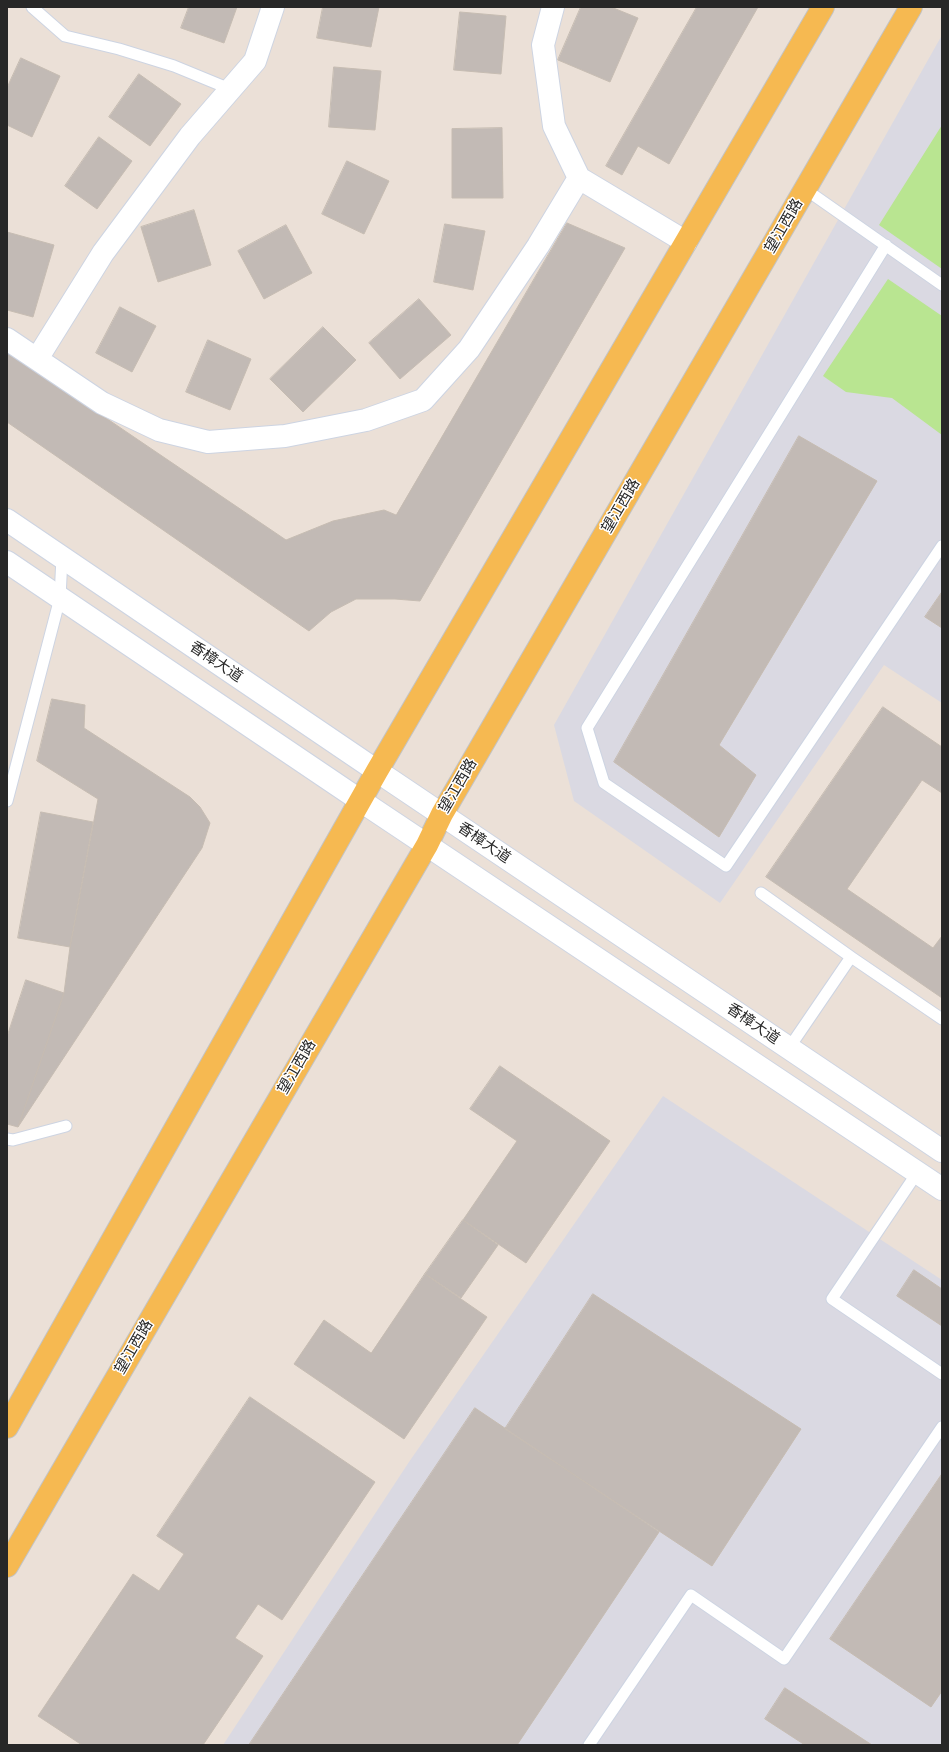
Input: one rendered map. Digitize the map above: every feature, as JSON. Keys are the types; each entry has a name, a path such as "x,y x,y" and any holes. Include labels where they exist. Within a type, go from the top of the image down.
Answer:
{"main road":[{"path":"7,1427 376,772 823,7"},
{"name":"望江西路","path":"7,1566 427,845 442,814 911,7"}],"street":[{"path":"37,359 103,253 190,136 255,61 274,7"},
{"path":"553,7 543,45 554,126 579,178 686,242"},
{"path":"7,339 102,403 159,430 208,442 285,436 366,420 423,400 469,349 538,246 579,178"},
{"name":"香樟大道","path":"7,520 376,772 442,814 942,1152"},
{"path":"7,562 361,801 942,1189"}],"lane":[{"path":"32,7 65,36 119,49 174,66 230,89"},
{"path":"805,189 942,284"},
{"path":"886,245 587,728 604,783 726,866 942,546"},
{"path":"7,800 60,598 62,557"},
{"path":"761,893 942,1019"},
{"path":"789,1048 852,957"},
{"path":"7,1139 13,1140 66,1126"},
{"path":"918,1172 832,1299 942,1374"},
{"path":"589,1745 691,1595 784,1658 942,1427"}],"shaded area":[{"path":"942,35 942,703 884,665 720,903 574,801 554,725"},
{"path":"663,1096 942,1280 942,1745 223,1745 409,1462"}],"green space":[{"path":"942,125 942,269 879,225"},
{"path":"888,279 942,316 942,435 892,398 846,392 823,376"}],"building":[{"path":"189,7 237,7 224,43 181,28"},
{"path":"323,7 379,7 371,47 317,38"},
{"path":"581,7 611,7 638,18 610,82 558,60"},
{"path":"697,7 758,7 669,164 638,146 622,175 606,166"},
{"path":"460,12 506,16 501,74 454,70"},
{"path":"21,58 60,76 32,137 7,125 7,88"},
{"path":"334,67 381,71 375,130 329,127"},
{"path":"139,74 181,104 150,146 109,117"},
{"path":"502,128 503,198 452,198 452,129"},
{"path":"99,137 132,161 97,209 65,186"},
{"path":"347,161 389,181 364,234 322,214"},
{"path":"194,210 211,265 158,282 141,227"},
{"path":"567,223 625,248 420,601 395,599 356,599 331,612 309,631 7,422 7,351 286,540 333,521 384,510 396,515"},
{"path":"445,224 485,231 473,290 434,282"},
{"path":"286,225 312,273 264,299 238,251"},
{"path":"7,232 54,245 33,317 7,310"},
{"path":"419,299 451,335 400,379 369,343"},
{"path":"120,307 156,326 132,372 96,353"},
{"path":"323,327 356,360 303,412 270,379"},
{"path":"208,340 251,359 230,410 186,392"},
{"path":"799,436 877,481 719,745 756,775 719,837 614,762"},
{"path":"942,592 942,628 925,617"},
{"path":"52,699 85,705 84,728 190,797 200,807 210,823 202,848 18,1127 64,993 70,947 98,799 37,761"},
{"path":"883,707 942,747 942,793 922,780 847,889 933,948 942,936 942,998 766,877"},
{"path":"41,812 93,822 70,947 18,938"},
{"path":"26,980 64,993 18,1127 7,1124 7,1037"},
{"path":"500,1066 610,1141 526,1263 463,1220 517,1141 470,1109"},
{"path":"463,1220 498,1245 461,1298 425,1274"},
{"path":"914,1270 942,1289 942,1326 897,1296"},
{"path":"425,1274 487,1317 404,1439 294,1364 324,1320 371,1353"},
{"path":"593,1294 801,1429 712,1566 505,1429"},
{"path":"250,1397 375,1482 282,1620 258,1604 235,1638 263,1656 203,1745 82,1745 38,1716 133,1574 159,1591 184,1554 157,1536"},
{"path":"475,1408 659,1532 517,1745 249,1745"},
{"path":"942,1474 942,1691 931,1707 830,1639"},
{"path":"785,1688 872,1745 805,1745 765,1719"}]}
